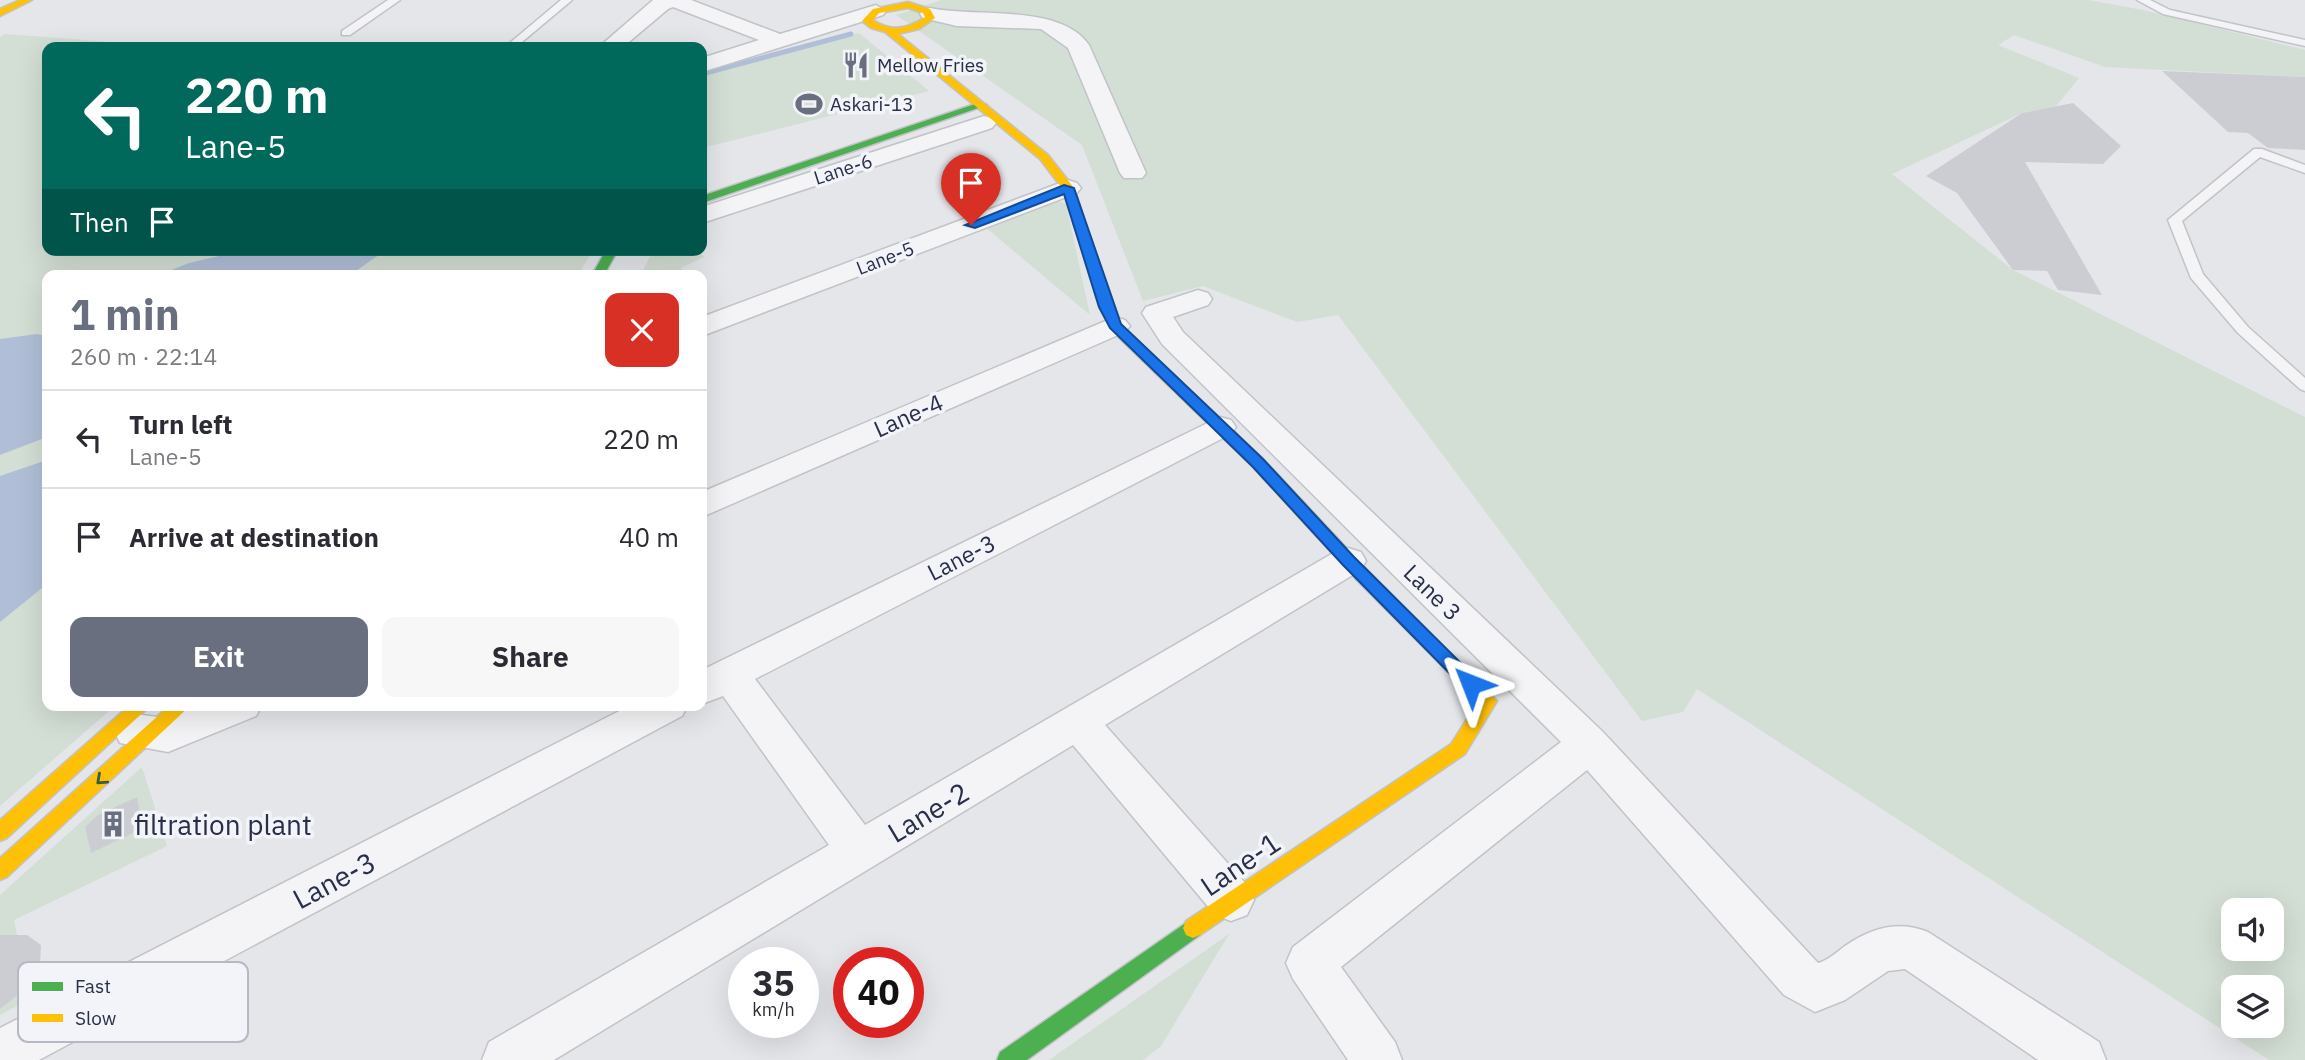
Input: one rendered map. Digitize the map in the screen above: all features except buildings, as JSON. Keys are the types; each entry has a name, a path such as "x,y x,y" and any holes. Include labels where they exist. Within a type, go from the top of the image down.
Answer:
{"street":[{"path":"0,13 27,0"},
{"path":"616,42 661,4 675,1 780,41"},
{"path":"707,63 885,7 908,5 923,20 979,109 1044,157 1068,188 1106,307 1115,326 1258,463 1349,561"},
{"path":"885,7 874,28 889,31 923,20 981,21 1045,23 1066,34 1077,45 1133,173"},
{"path":"923,20 953,26 981,21"},
{"path":"707,186 979,109"},
{"path":"707,198 979,109"},
{"name":"Lane-6","path":"707,213 979,109"},
{"name":"Lane-5","path":"707,325 1068,188"},
{"name":"Lane 3","path":"1198,299 1156,313 1172,338 1589,744"},
{"name":"Lane-4","path":"707,503 1115,326"},
{"name":"Lane-3","path":"715,681 1220,428"},
{"name":"Lane-1","path":"1008,1060 1231,901 1458,749 1488,701 1349,561"},
{"name":"Lane-2","path":"507,1060 1349,561"},
{"path":"715,681 859,852"},
{"path":"0,832 137,722 166,711"},
{"path":"137,722 168,735 228,711"},
{"name":"Lane-3","path":"176,962 657,711"},
{"path":"0,871 137,722"},
{"path":"1078,723 1231,901"},
{"path":"1377,1060 1310,963 1589,744 1801,979 1815,989 1830,985 1869,955 1892,945 1912,947 2081,1060"},
{"name":"Lane-3","path":"0,1054 23,1042"}],"lane":[{"path":"346,33 395,0"},
{"path":"516,42 567,0"},
{"path":"2142,0 2167,12 2305,43"},
{"path":"2305,169 2258,152 2175,220 2196,275 2243,330 2305,386"}],"shaded area":[{"path":"942,0 2088,0 2143,10 2305,50 2305,77 2105,67 2014,35 1998,45 2079,78 2056,106 2022,113 1892,174 2013,270 2305,417 2305,1060 2269,1060 2235,1038 2284,1038 2284,975 2221,975 2221,1029 1697,689 1683,712 1642,721 1338,315 1297,322 1203,286 1143,301 1082,145 896,15"},
{"path":"859,33 929,91 707,147 707,75"},
{"path":"5,34 111,42 42,42 42,256 590,256 581,270 42,270 42,711 109,711 0,806 0,37"},
{"path":"1055,200 1066,204 1090,315 985,227"},
{"path":"650,256 704,257 681,268 682,270 643,270"},
{"path":"142,767 167,846 14,920 23,962 18,962 18,1005 0,1015 0,895"},
{"path":"1229,934 1161,1046 1143,1060 1049,1060"}],"water":[{"path":"219,256 377,256 357,270 172,270"},
{"path":"42,335 42,439 0,455 0,339"},
{"path":"42,462 42,588 0,622 0,476"}],"waterway":[{"path":"707,73 851,34"}],"traffic: fast":[{"path":"707,198 982,105"},
{"path":"1080,225 1115,326 1258,463 1362,575"},
{"path":"601,270 609,256"},
{"path":"1008,1060 1193,928"}],"traffic: slow":[{"path":"0,13 27,0"},
{"path":"908,5 927,11 930,18 915,27 899,31 882,29 867,21 876,11 908,5"},
{"path":"889,31 1044,157 1068,188 1080,225"},
{"path":"1193,928 1458,749 1488,701 1362,575"},
{"path":"0,832 135,711"},
{"path":"0,871 175,711"}],"place":[{"name":"Mellow Fries","path":"856,65"},
{"name":"Askari-13","path":"809,104"},
{"name":"filtration plant","path":"113,824"}],"route":[{"path":"971,225 1068,188 1106,307 1115,326 1258,463 1349,561 1471,684"}]}
